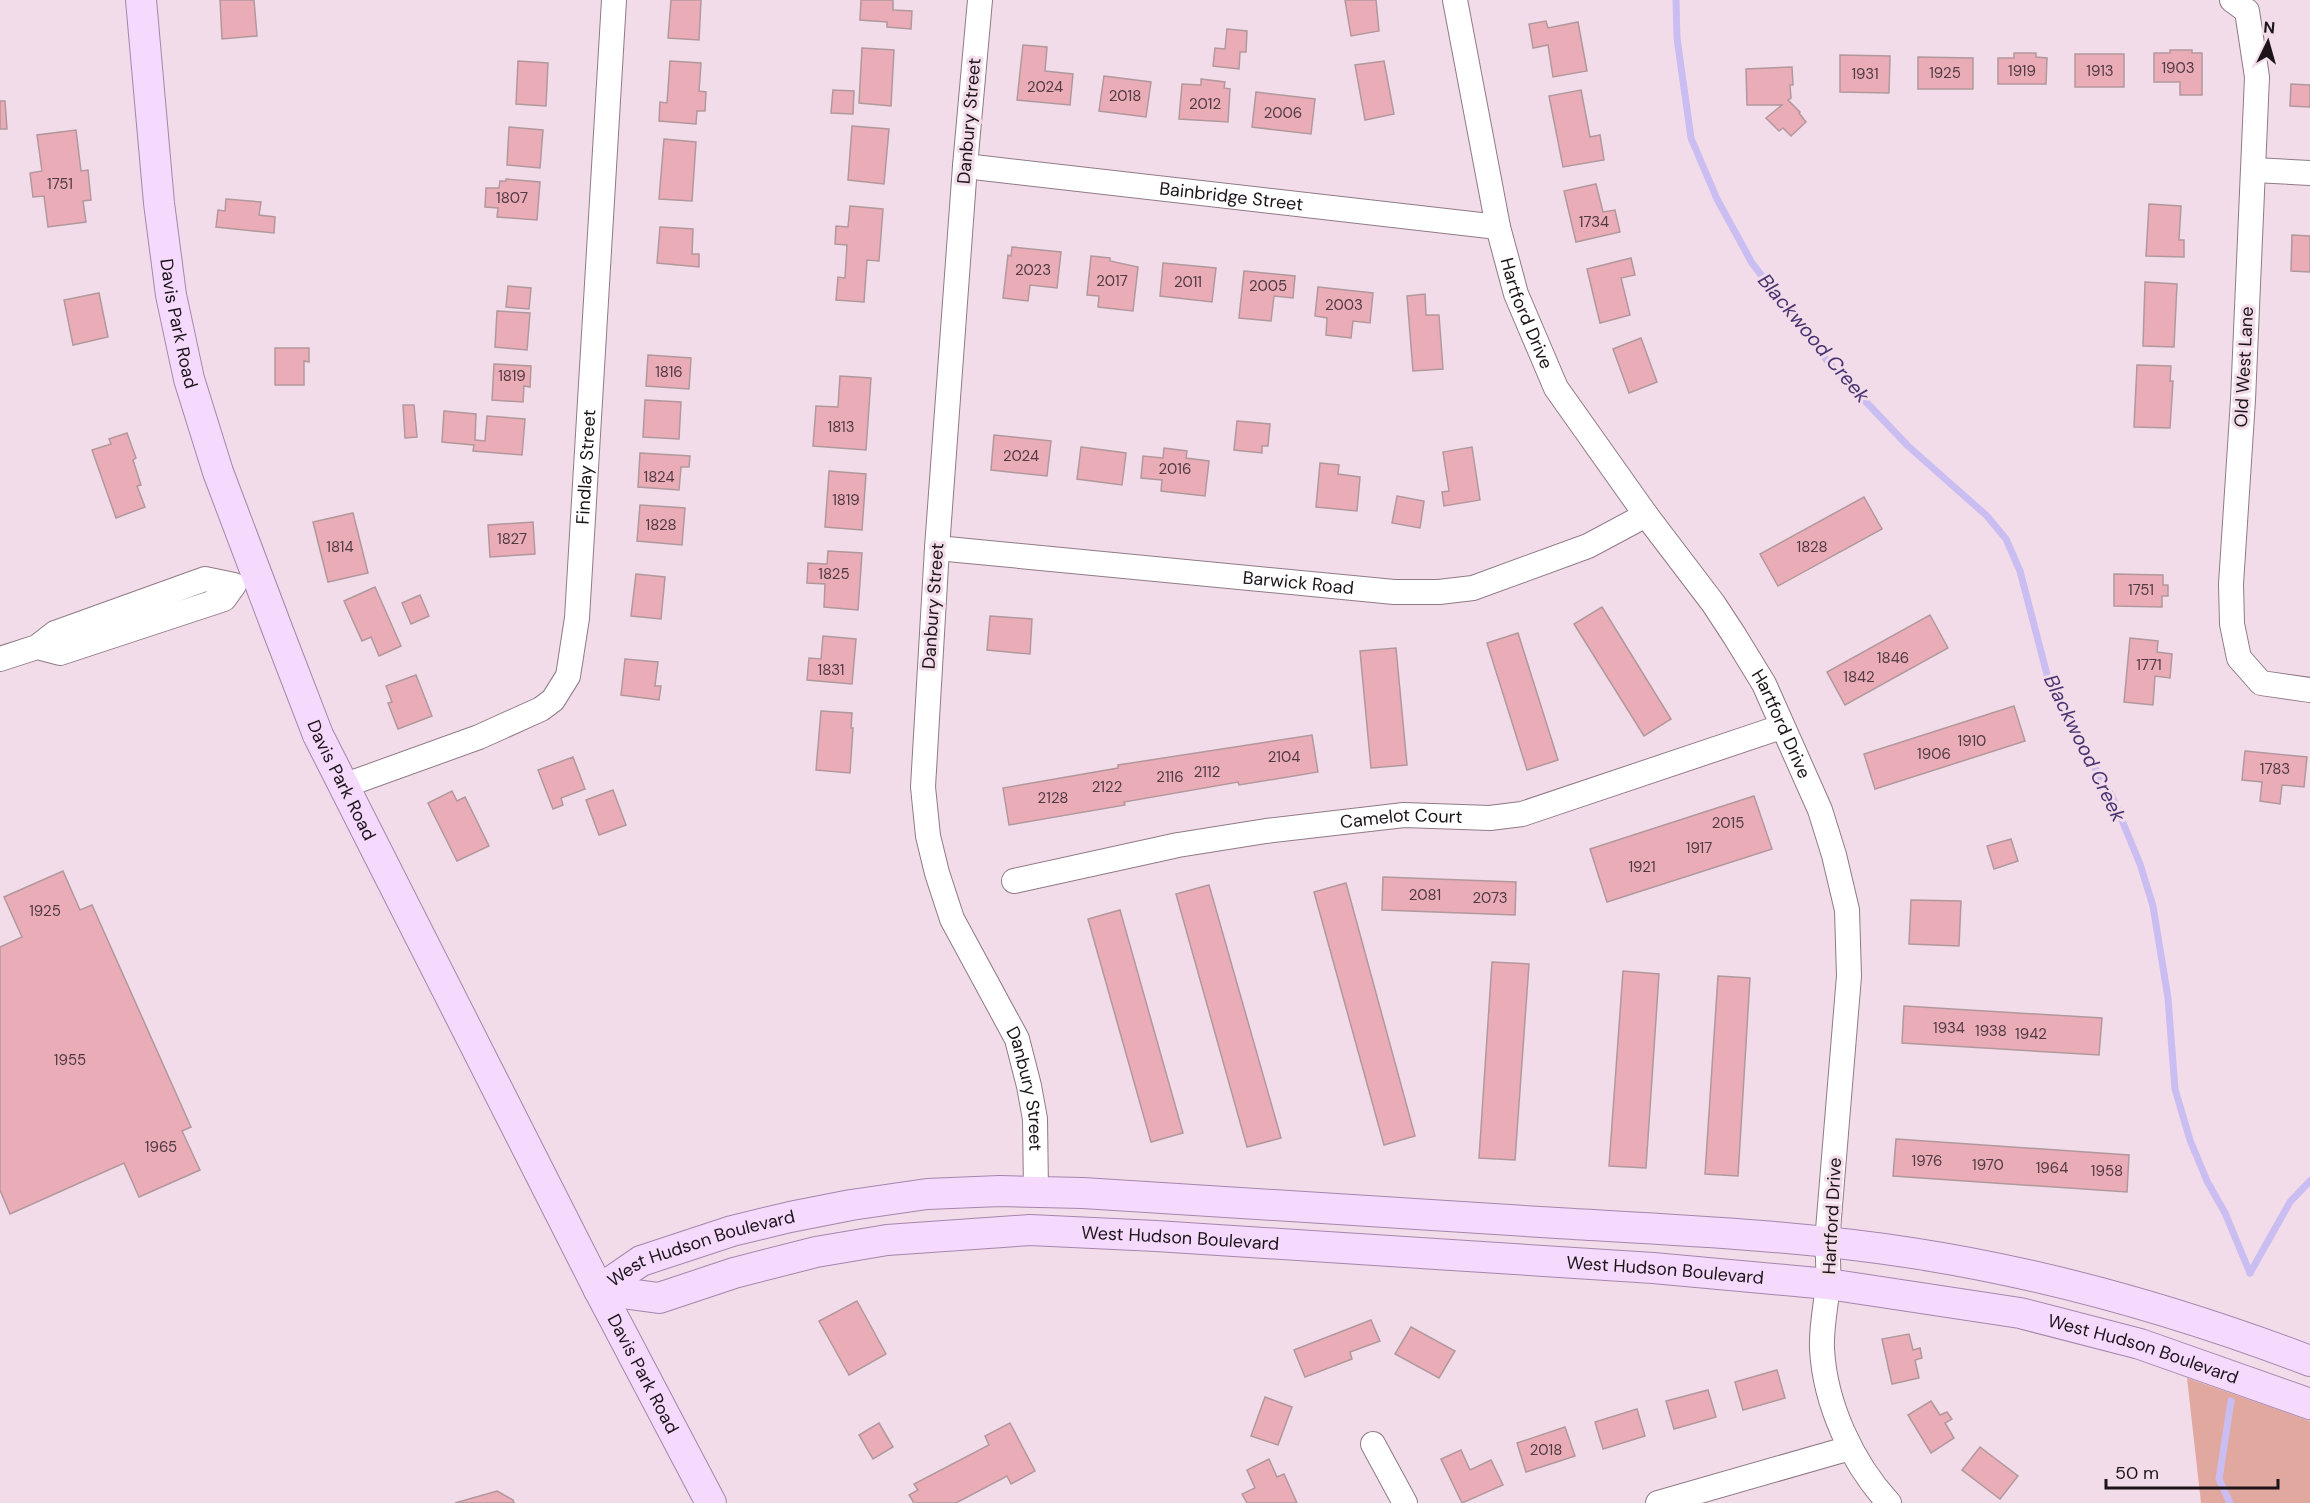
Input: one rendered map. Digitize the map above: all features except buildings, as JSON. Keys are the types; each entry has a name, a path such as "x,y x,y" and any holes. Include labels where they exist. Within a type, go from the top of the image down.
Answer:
{"main road":[{"name":"Davis Park Road","path":"141,0 157,184 171,295 189,380 218,472 245,580 343,786 599,1290 711,1503"},
{"name":"West Hudson Boulevard","path":"599,1290 642,1261 732,1232 790,1217 927,1194 1036,1191 1720,1233 1827,1242 1913,1253 2009,1271 2127,1299 2237,1333 2310,1360"},
{"name":"West Hudson Boulevard","path":"599,1290 659,1298 734,1273 825,1250 887,1240 1030,1230 1629,1266 1828,1284 2020,1313 2140,1344 2310,1404"}],"street":[{"name":"Findlay Street","path":"343,786 479,737 541,709 553,700 568,676 577,618 614,0"},
{"name":"Danbury Street","path":"980,0 965,166 923,776 928,836 952,919 1017,1039 1035,1119 1036,1191"},
{"name":"Hartford Drive","path":"1455,0 1498,227 1516,294 1556,388 1734,635 1764,684 1820,810 1842,888 1849,934 1850,976 1827,1242 1828,1284 1822,1324 1824,1370 1829,1391 1850,1448 1863,1471 1890,1503"},
{"name":"Old West Lane","path":"2232,0 2247,11 2258,77 2243,400 2231,584 2232,624 2240,658 2261,683 2310,690"},
{"name":"Bainbridge Street","path":"965,166 1498,227"},
{"path":"2254,170 2310,172"},
{"name":"Barwick Road","path":"937,548 1394,592 1439,592 1473,588 1518,573 1588,546 1646,515"},
{"path":"0,659 37,647 60,653 224,600 245,580"},
{"name":"Camelot Court","path":"1014,881 1178,845 1266,831 1404,815 1490,818 1522,814 1781,726"},
{"path":"1373,1444 1405,1503"},
{"path":"1658,1503 1850,1448"}],"shaded area":[{"path":"2187,1378 2310,1421 2310,1503 2201,1503"}],"waterway":[{"name":"Blackwood Creek","path":"1676,0 1677,38 1691,138 1717,199 1752,263 1829,363 1908,446 1987,516 2006,539 2020,571 2050,686 2077,738 2112,796 2140,864 2153,906 2168,998 2175,1089 2190,1140 2207,1181 2225,1213 2250,1273"},
{"path":"2250,1273 2290,1202 2310,1181"},
{"name":"Blackwood Creek","path":"2230,1503 2219,1479 2231,1401"}]}
